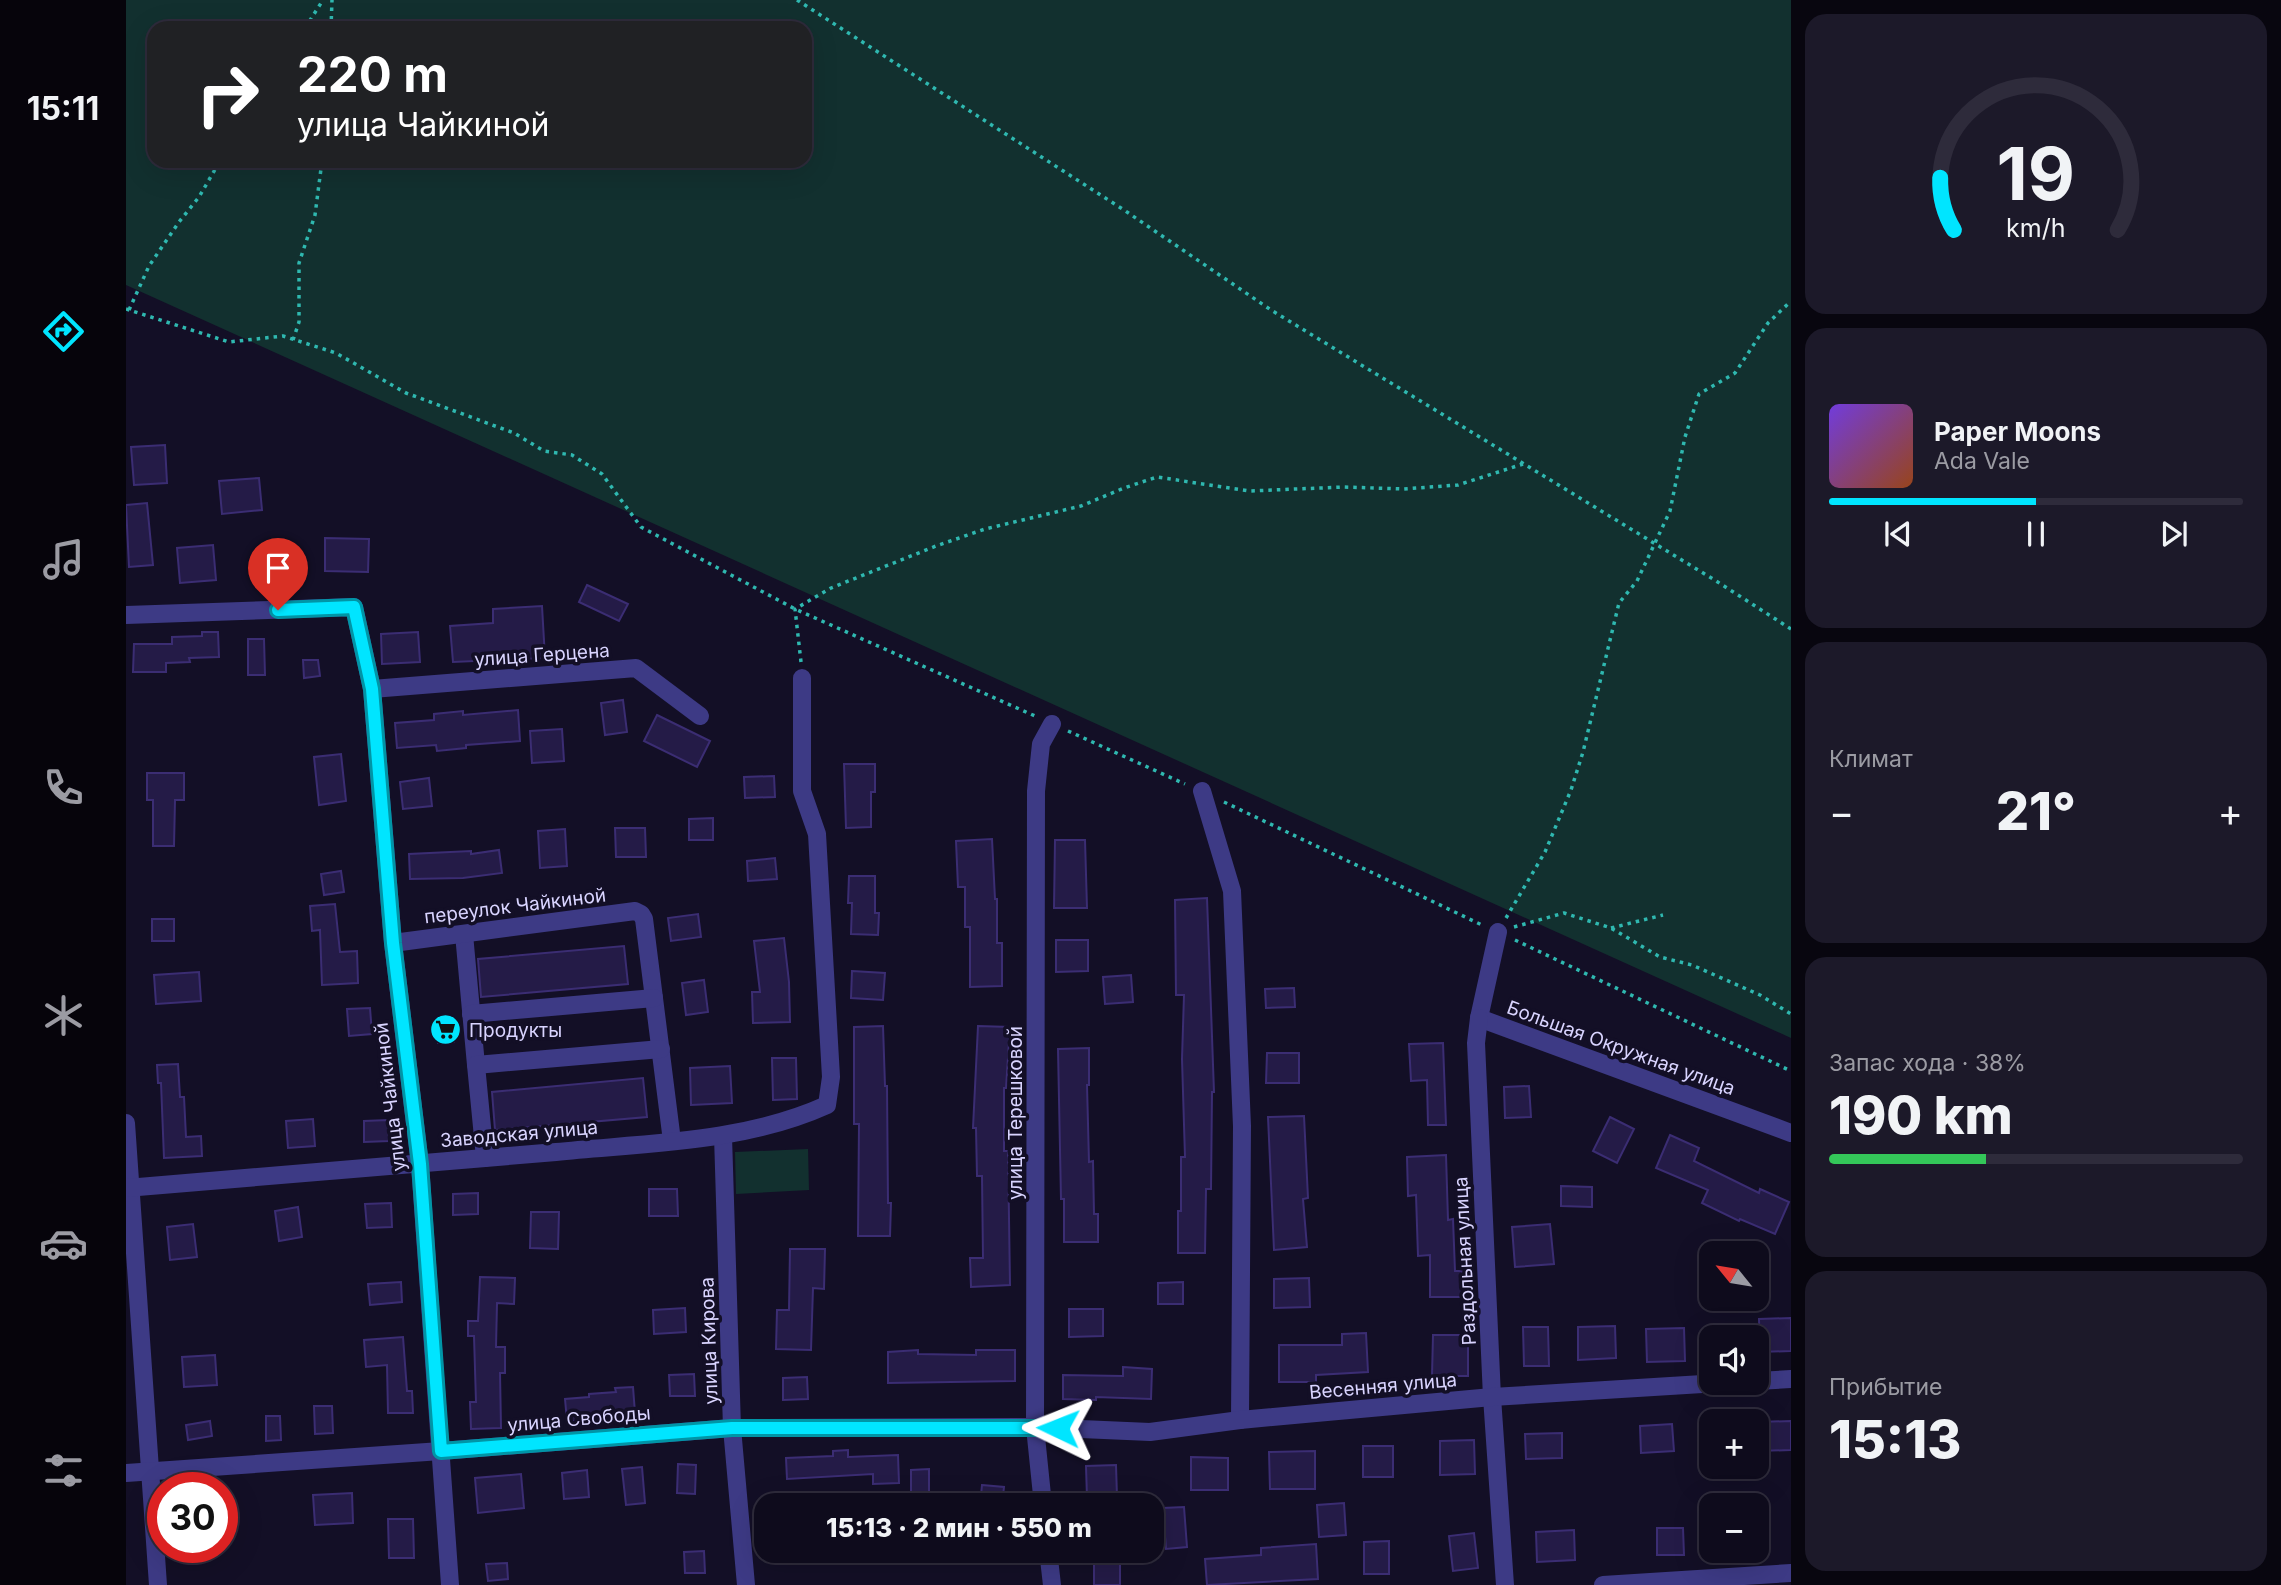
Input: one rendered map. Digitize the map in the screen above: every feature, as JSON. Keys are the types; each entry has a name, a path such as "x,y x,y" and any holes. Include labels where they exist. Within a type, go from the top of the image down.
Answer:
{"street":[{"name":"улица Чайкиной","path":"126,615 354,607 372,689 393,943 420,1164 450,1585"},
{"name":"улица Герцена","path":"372,689 636,668 700,716"},
{"name":"Заводская улица","path":"128,1188 723,1136 808,1113 827,1105 831,1077 817,835 802,791 802,678"},
{"name":"улица Терешковой","path":"1043,1493 1035,1427 1036,791 1041,744 1052,724"},
{"path":"1202,791 1232,891 1242,1126 1240,1420"},
{"name":"переулок Чайкиной","path":"393,943 635,911 644,919 654,998"},
{"name":"Большая Окружная улица","path":"1498,932 1479,1018 1791,1133"},
{"path":"464,934 485,1158"},
{"path":"471,1014 654,998 672,1141"},
{"name":"Раздольная улица","path":"1479,1018 1476,1043 1492,1398 1504,1585"},
{"path":"476,1065 661,1049"},
{"path":"126,1123 128,1188 158,1585"},
{"name":"улица Кирова","path":"723,1136 732,1428 746,1585"},
{"path":"1769,1380 1791,1379"},
{"name":"Весенняя улица","path":"1035,1427 1150,1432 1240,1420 1492,1398 1699,1384"},
{"name":"улица Свободы","path":"126,1473 732,1428 1035,1427"},
{"path":"1049,1563 1052,1585"},
{"path":"1604,1585 1791,1573"}],"path":[{"path":"310,21 323,0"},
{"path":"331,21 332,0"},
{"path":"797,0 1124,210 1271,310 1791,629"},
{"path":"216,168 199,197 149,265 127,310 229,342 282,336 336,354 406,393 514,433 544,451 572,455 601,474 641,527 796,609 1202,791 1791,1071"},
{"path":"293,340 299,322 299,263 315,215 321,168"},
{"path":"1498,932 1545,852 1571,790 1583,752 1619,603 1637,581 1670,511 1685,437 1699,394 1735,373 1768,323 1791,300"},
{"path":"796,609 831,588 936,546 985,529 1081,506 1157,477 1250,491 1344,487 1404,489 1458,485 1523,464"},
{"path":"796,609 802,678"},
{"path":"1498,932 1563,913 1611,928 1660,957 1692,965 1760,996 1791,1014"},
{"path":"1611,928 1663,915"}],"green space":[{"path":"126,0 1791,0 1791,1038 126,285"},
{"path":"808,1149 809,1190 736,1194 735,1152"}],"building":[{"path":"165,445 167,483 134,485 131,447"},
{"path":"259,478 262,510 222,514 219,481"},
{"path":"147,503 153,565 129,567 126,505"},
{"path":"325,538 369,539 368,572 325,571"},
{"path":"213,545 216,580 180,583 177,548"},
{"path":"296,563 297,584 266,586 265,564"},
{"path":"587,585 628,604 619,621 579,602"},
{"path":"542,606 545,658 453,662 450,626 493,623 493,609"},
{"path":"202,632 218,632 219,657 189,658 190,662 166,663 166,672 133,672 134,644 172,644 172,637 202,636"},
{"path":"418,632 420,662 382,664 381,634"},
{"path":"248,639 264,639 265,675 248,675"},
{"path":"303,660 318,660 320,676 304,678"},
{"path":"623,700 627,732 605,735 601,703"},
{"path":"518,710 520,741 466,745 466,748 437,751 436,745 397,748 395,723 434,720 434,714 463,711 463,715"},
{"path":"657,715 710,741 697,767 644,741"},
{"path":"562,729 564,761 532,763 530,731"},
{"path":"341,754 346,801 319,805 314,757"},
{"path":"844,764 875,764 875,792 871,792 871,827 846,828"},
{"path":"147,773 184,773 184,800 175,800 174,846 153,846 153,800 147,800"},
{"path":"774,776 775,797 745,798 744,777"},
{"path":"429,778 432,806 403,809 400,782"},
{"path":"713,818 713,840 689,840 689,819"},
{"path":"615,828 645,828 646,857 616,857"},
{"path":"565,829 567,866 540,868 538,831"},
{"path":"992,839 997,899 997,943 1002,943 1002,986 970,987 970,927 965,927 965,887 958,887 956,841"},
{"path":"1055,840 1085,840 1087,908 1054,908"},
{"path":"499,850 502,873 463,878 410,879 409,854 471,851 471,854"},
{"path":"775,858 777,879 748,881 747,861"},
{"path":"341,871 344,892 324,895 321,874"},
{"path":"849,876 875,876 875,913 879,913 878,935 851,934"},
{"path":"1207,898 1214,1092 1211,1189 1206,1189 1205,1253 1178,1253 1181,1157 1185,1157 1182,1059 1184,995 1176,995 1175,900"},
{"path":"335,904 340,952 357,951 358,983 322,985 320,930 312,931 310,906"},
{"path":"698,914 701,937 671,941 668,918"},
{"path":"152,919 174,919 174,941 152,941"},
{"path":"784,938 790,1022 753,1023 752,992 760,992 754,941"},
{"path":"1056,940 1088,940 1088,971 1056,972"},
{"path":"624,946 628,984 481,997 478,959"},
{"path":"852,971 885,973 883,1000 851,998"},
{"path":"199,972 201,1001 156,1004 154,975"},
{"path":"1131,975 1133,1002 1105,1004 1103,977"},
{"path":"704,980 708,1012 686,1015 682,983"},
{"path":"1294,988 1295,1007 1266,1008 1265,989"},
{"path":"370,1008 372,1034 349,1036 347,1009"},
{"name":"Продукты","path":"453,1017 454,1042 438,1043 437,1018"},
{"path":"883,1026 890,1236 858,1236 859,1124 854,1124 854,1027"},
{"path":"978,1026 1010,1027 1004,1088 1004,1151 1008,1151 1010,1285 971,1287 970,1258 983,1258 982,1176 977,1176 976,1128 973,1128"},
{"path":"1443,1043 1446,1125 1428,1125 1427,1080 1411,1081 1409,1044"},
{"path":"1089,1048 1089,1162 1093,1161 1094,1214 1098,1214 1098,1242 1064,1242 1058,1049"},
{"path":"1267,1053 1299,1053 1299,1083 1266,1083"},
{"path":"772,1058 796,1058 797,1099 773,1100"},
{"path":"178,1064 180,1097 184,1097 186,1137 201,1136 202,1156 164,1158 161,1083 158,1083 157,1065"},
{"path":"730,1066 732,1103 691,1105 690,1068"},
{"path":"643,1078 647,1117 495,1130 492,1092"},
{"path":"1529,1086 1531,1117 1505,1118 1504,1087"},
{"path":"1304,1116 1308,1198 1303,1199 1307,1247 1274,1250 1268,1117"},
{"path":"1610,1117 1634,1129 1617,1163 1593,1151"},
{"path":"313,1119 315,1146 288,1148 286,1121"},
{"path":"388,1120 389,1141 364,1142 364,1121"},
{"path":"1670,1135 1699,1148 1694,1161 1759,1193 1760,1189 1789,1202 1775,1234 1740,1219 1739,1221 1702,1203 1708,1190 1656,1168"},
{"path":"1446,1155 1448,1220 1453,1219 1455,1271 1462,1271 1462,1297 1430,1297 1430,1255 1418,1256 1416,1195 1408,1196 1407,1157"},
{"path":"1561,1186 1592,1187 1592,1207 1561,1206"},
{"path":"649,1189 677,1189 678,1216 649,1216"},
{"path":"478,1193 478,1214 453,1215 453,1194"},
{"path":"391,1203 392,1227 367,1228 365,1204"},
{"path":"298,1207 302,1237 279,1241 275,1211"},
{"path":"531,1212 559,1212 558,1249 530,1248"},
{"path":"193,1224 197,1257 170,1260 167,1227"},
{"path":"1550,1224 1554,1264 1515,1267 1512,1227"},
{"path":"790,1249 825,1249 824,1289 813,1288 811,1350 776,1349 777,1310 789,1310"},
{"path":"480,1277 515,1278 514,1304 497,1303 496,1347 505,1347 505,1373 500,1373 501,1428 471,1429 470,1402 476,1402 474,1336 468,1336 468,1321 478,1321"},
{"path":"1309,1278 1310,1307 1274,1308 1274,1279"},
{"path":"401,1282 402,1302 370,1305 368,1284"},
{"path":"1183,1282 1183,1304 1158,1304 1158,1283"},
{"path":"685,1308 686,1332 654,1334 653,1310"},
{"path":"1069,1309 1103,1309 1103,1336 1069,1337"},
{"path":"1791,1318 1791,1351 1769,1352 1769,1325 1759,1325 1759,1319"},
{"path":"1615,1326 1616,1358 1578,1360 1578,1327"},
{"path":"1523,1327 1548,1327 1549,1366 1524,1366"},
{"path":"1684,1328 1685,1361 1647,1362 1646,1329"},
{"path":"1366,1333 1368,1372 1316,1375 1316,1382 1279,1382 1279,1345 1342,1345 1342,1334"},
{"path":"1433,1335 1468,1335 1468,1376 1432,1376"},
{"path":"403,1337 407,1391 412,1391 413,1413 388,1413 387,1365 366,1367 364,1340"},
{"path":"918,1350 918,1354 976,1355 976,1350 1015,1350 1015,1381 888,1383 888,1352"},
{"path":"215,1355 217,1385 184,1387 182,1357"},
{"path":"1123,1367 1152,1369 1151,1399 1063,1399 1063,1375 1123,1376"},
{"path":"694,1374 695,1396 670,1396 669,1375"},
{"path":"807,1377 808,1399 783,1400 783,1378"},
{"path":"633,1387 635,1413 606,1415 607,1421 567,1421 565,1399 589,1397 589,1394 616,1392 615,1388"},
{"path":"314,1406 332,1406 333,1433 315,1434"},
{"path":"266,1416 280,1416 281,1440 266,1441"},
{"path":"210,1421 212,1436 188,1440 186,1425"},
{"path":"1791,1421 1791,1450 1769,1451 1769,1422"},
{"path":"1672,1424 1674,1451 1641,1453 1640,1426"},
{"path":"1562,1433 1562,1458 1526,1459 1525,1434"},
{"path":"1474,1440 1475,1474 1440,1475 1440,1441"},
{"path":"1363,1446 1393,1446 1393,1477 1363,1477"},
{"path":"848,1450 848,1457 898,1455 899,1483 873,1484 873,1474 787,1479 786,1458 833,1456 833,1451"},
{"path":"1315,1451 1315,1489 1270,1489 1269,1452"},
{"path":"1191,1457 1228,1458 1228,1490 1191,1490"},
{"path":"678,1464 696,1465 695,1494 677,1493"},
{"path":"1116,1465 1117,1493 1087,1493 1086,1466"},
{"path":"642,1467 645,1503 626,1505 622,1469"},
{"path":"929,1469 929,1493 911,1493 911,1470"},
{"path":"587,1470 589,1497 564,1499 562,1473"},
{"path":"521,1474 524,1508 478,1513 475,1478"},
{"path":"982,1485 1004,1487 1003,1493 981,1493"},
{"path":"352,1493 353,1523 315,1525 313,1495"},
{"path":"1344,1503 1346,1535 1319,1537 1317,1505"},
{"path":"1184,1507 1187,1547 1166,1549 1164,1508"},
{"path":"388,1519 413,1519 414,1558 389,1558"},
{"path":"1657,1528 1683,1528 1684,1555 1657,1555"},
{"path":"1574,1530 1575,1560 1537,1562 1536,1532"},
{"path":"1474,1533 1478,1568 1453,1571 1449,1536"},
{"path":"1389,1541 1389,1574 1364,1574 1364,1542"},
{"path":"1316,1544 1318,1579 1207,1585 1205,1559 1261,1555 1261,1548"},
{"path":"704,1551 705,1573 685,1573 684,1552"},
{"path":"507,1563 508,1579 488,1581 486,1564"},
{"path":"1094,1563 1120,1563 1120,1585 1094,1585"}],"place":[{"name":"Продукты","path":"446,1030"}],"route":[{"path":"278,610 354,607 372,689 393,943 420,1164 441,1451 732,1428 1058,1428"}]}
